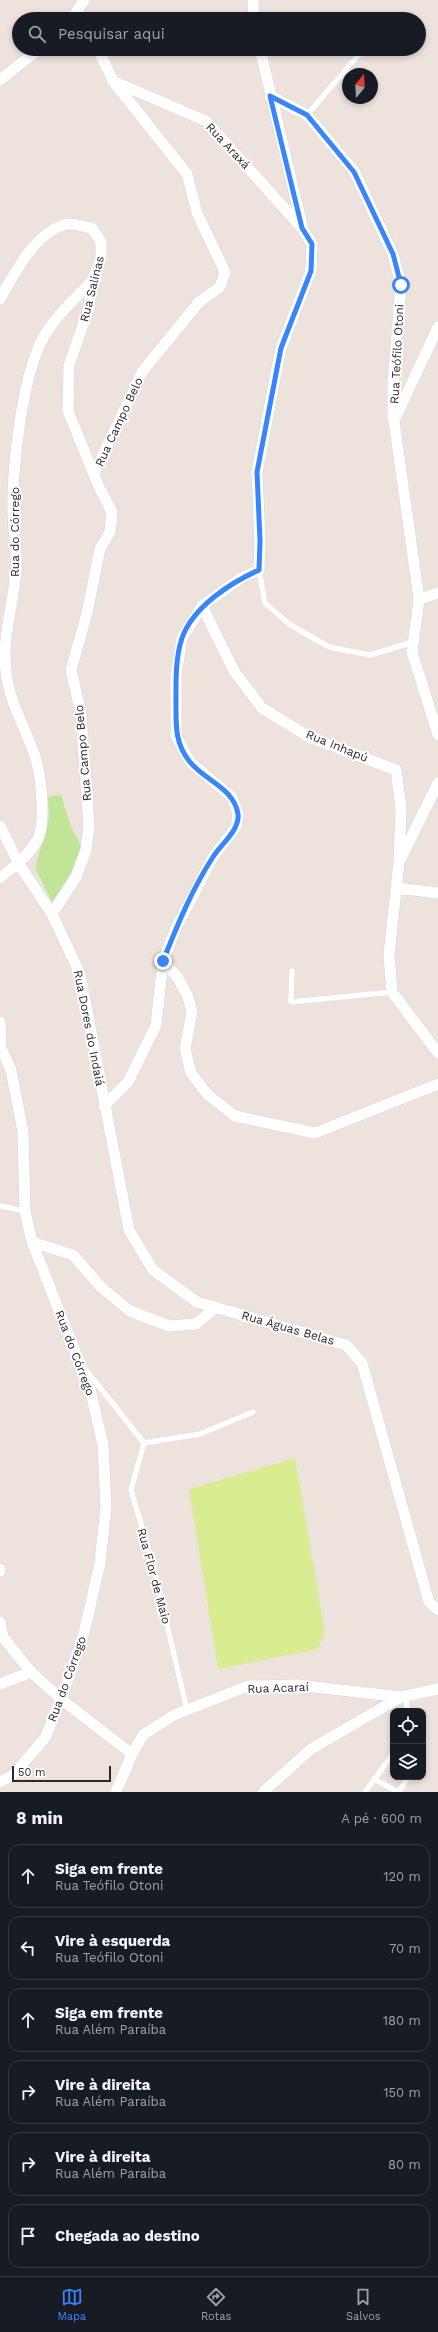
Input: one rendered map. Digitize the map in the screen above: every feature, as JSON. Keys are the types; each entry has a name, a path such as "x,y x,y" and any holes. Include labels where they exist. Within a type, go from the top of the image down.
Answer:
{"street":[{"path":"79,12 84,0"},
{"path":"254,0 254,12"},
{"path":"0,80 30,56"},
{"name":"Rua Campo Belo","path":"52,914 76,877 86,850 89,826 81,714 72,670 87,613 100,549 110,532 112,512 94,474 142,372 199,302 220,287 225,272 197,213 187,174 113,81 101,56"},
{"path":"104,1106 128,1082 156,1025 163,961 176,928 213,857 236,827 238,814 232,797 190,762 176,736 176,675 182,638 202,606 241,578 259,570 260,541 257,472 281,348 311,271 312,244 302,228 261,56"},
{"name":"Rua Araxá","path":"113,81 206,121 302,228"},
{"name":"Rua Teófilo Otoni","path":"270,96 307,115 354,172 393,254 401,285 393,383 394,421 419,599 412,652 438,736"},
{"name":"Rua Salinas","path":"0,299 22,259 52,231 68,224 92,228 102,242 101,258 92,281 89,308 69,365 68,411 94,474"},
{"name":"Rua do Córrego","path":"0,878 19,864 38,838 43,795 35,757 11,700 6,672 4,645 16,571 13,510 18,443 27,380 42,339 64,310 92,281"},
{"path":"394,421 438,327"},
{"path":"419,599 438,593"},
{"name":"Rua Inhapú","path":"202,606 234,671 262,708 309,737 396,770 401,808 398,862"},
{"path":"438,783 398,862 397,888 389,955 392,992 438,1053"},
{"name":"Rua Dores do Indaiá","path":"0,826 19,864 52,914 80,974 104,1106"},
{"path":"397,888 438,893"},
{"path":"163,961 178,978 188,997 192,1012 185,1049 191,1073 207,1094 235,1116 315,1133 438,1084"},
{"name":"Rua do Córrego","path":"0,1022 1,1048 11,1070 23,1132 25,1210 32,1242 90,1389 103,1444 106,1507 100,1562 84,1633 61,1699 45,1738 13,1775 0,1782"},
{"name":"Rua Águas Belas","path":"104,1106 129,1230 153,1270 197,1302 346,1344 362,1363 429,1602 438,1610"},
{"path":"32,1242 73,1255 102,1288 130,1311 169,1326 196,1324 216,1307"},
{"path":"0,1622 3,1636 31,1672 61,1699 132,1754"},
{"path":"0,1684 31,1672"},
{"name":"Rua Acaraí","path":"116,1792 132,1754 143,1735 174,1715 248,1686 297,1685 404,1697 438,1689"},
{"path":"263,1792 311,1749 404,1697"}],"lane":[{"path":"307,115 358,56"},
{"path":"259,570 265,603 288,624 329,647 370,655 413,642"},
{"path":"292,971 291,1002 392,992"},
{"path":"0,1206 25,1210"},
{"path":"79,1361 144,1443 200,1434 253,1412"},
{"name":"Rua Flor de Maio","path":"144,1443 131,1490 153,1565 187,1710"},
{"path":"404,1697 406,1708"},
{"path":"365,1792 390,1758"},
{"path":"374,1779 398,1792 406,1780"}],"green space":[{"path":"61,795 71,827 81,846 72,871 52,902 35,868 49,818 48,797"},
{"path":"295,1458 325,1633 318,1649 218,1669 189,1489"}],"route":[{"path":"163,961 176,928 213,857 236,827 238,814 232,797 190,762 176,736 176,675 182,638 202,606 241,578 259,570 260,541 257,472 268,408 281,348 305,290 311,271 312,244 302,228 270,96 307,115 354,172 393,254 401,285"}]}
